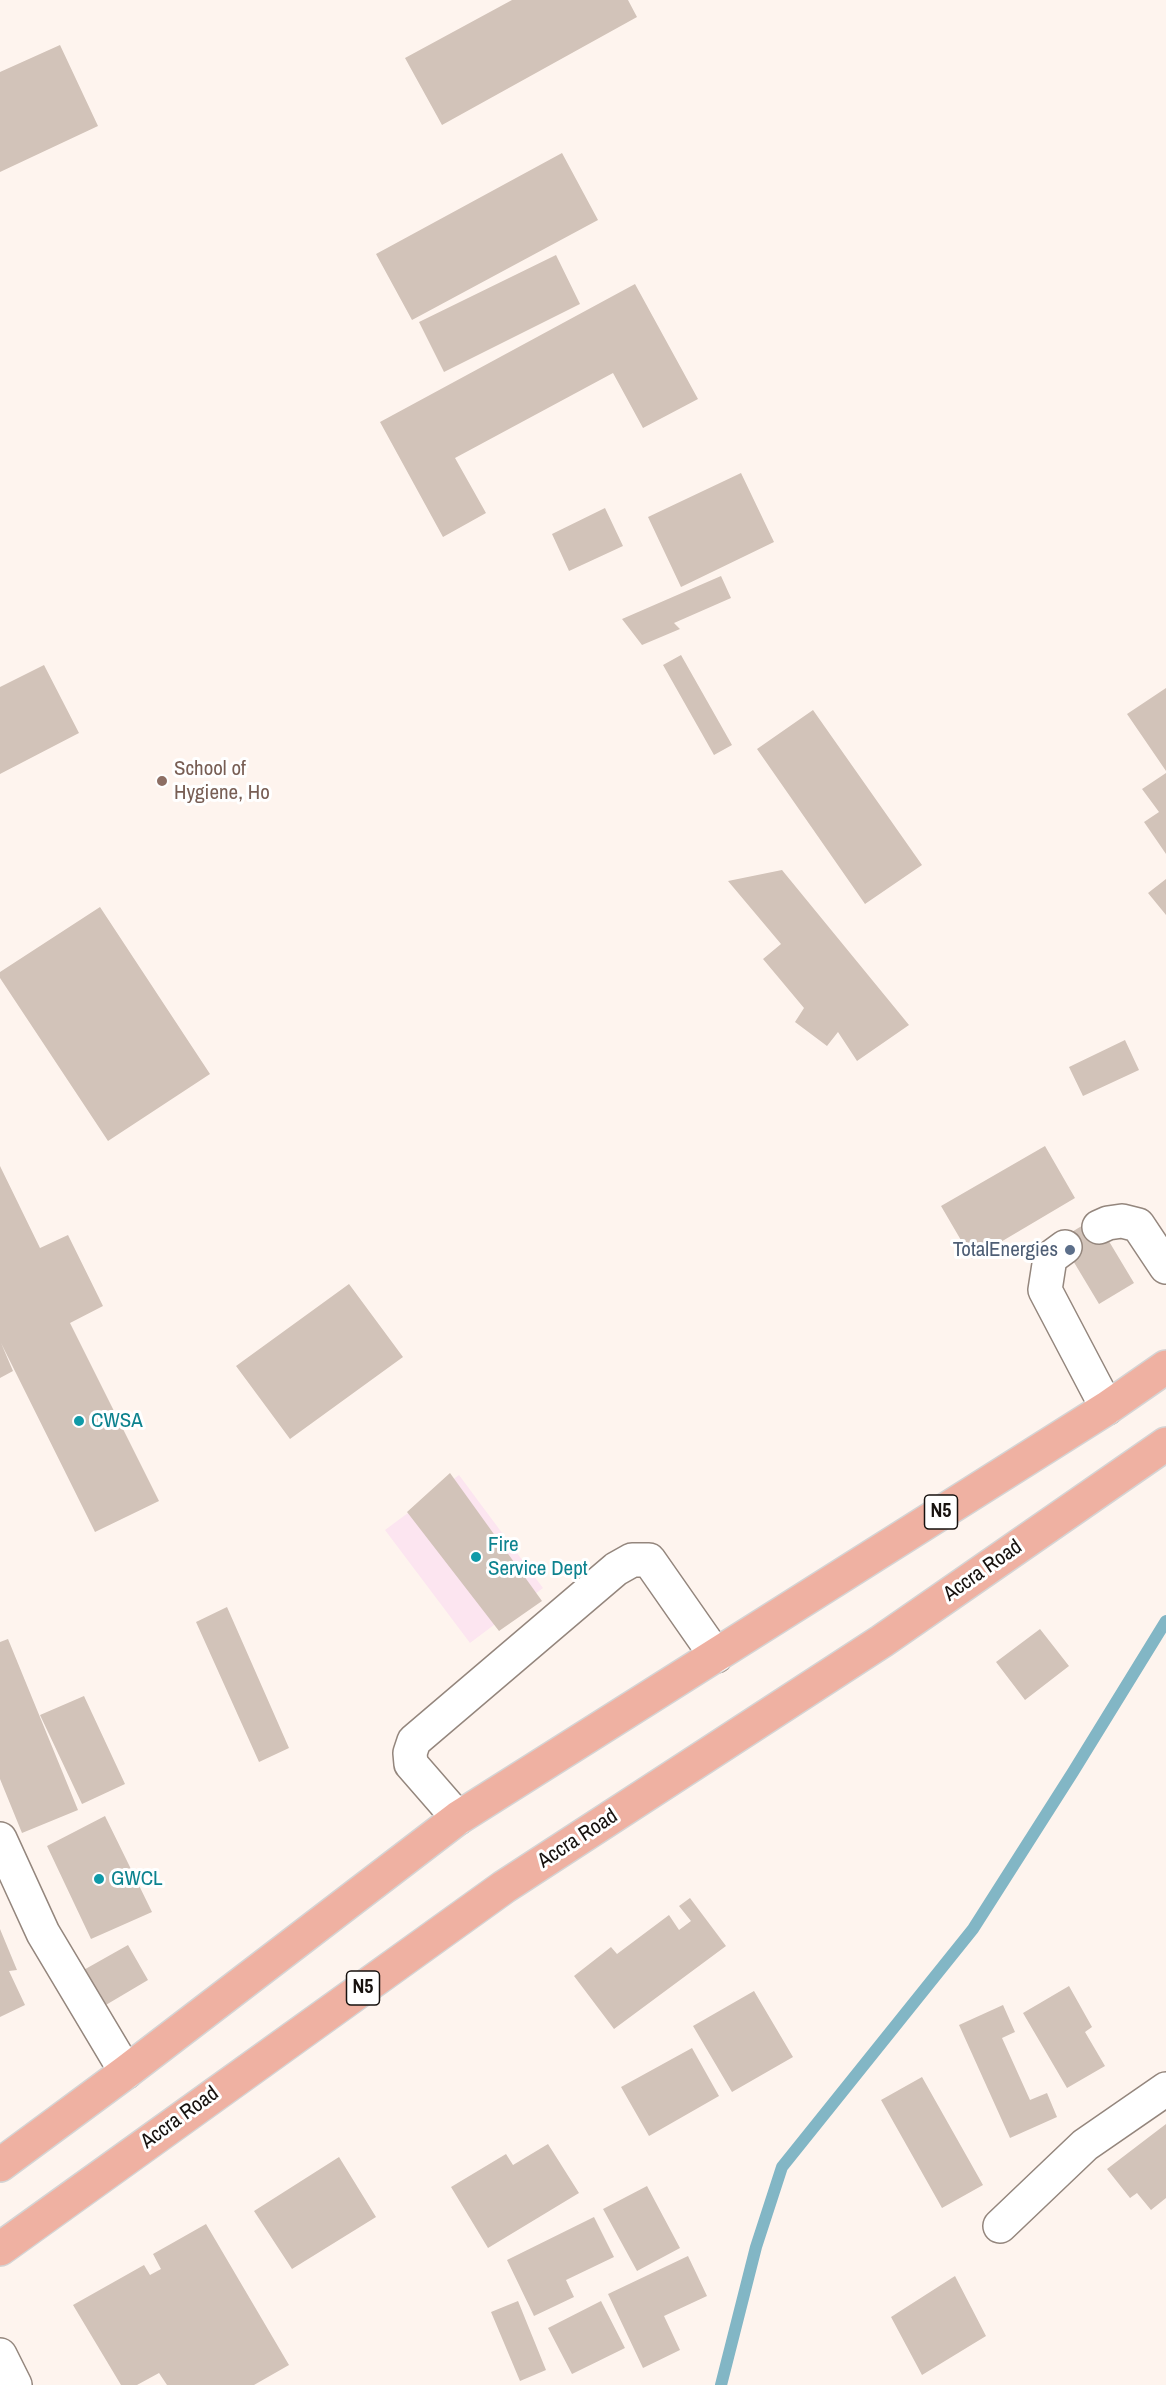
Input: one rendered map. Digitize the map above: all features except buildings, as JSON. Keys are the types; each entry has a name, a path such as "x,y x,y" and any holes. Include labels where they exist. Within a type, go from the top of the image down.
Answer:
{"main road":[{"name":"N5","path":"0,2165 126,2072 458,1818 1107,1408 1166,1367"},
{"name":"Accra Road","path":"0,2249 504,1887 882,1641 1166,1444"}],"street":[{"path":"1099,1227 1122,1221 1138,1225 1166,1267"},
{"path":"1065,1247 1050,1258 1045,1290 1107,1408"},
{"path":"458,1818 411,1764 410,1753 414,1741 616,1569 633,1560 649,1560 716,1656"},
{"path":"0,1839 43,1933 126,2072"},
{"path":"1000,2226 1085,2145 1166,2090"},
{"path":"0,2355 15,2385"}],"shaded area":[{"name":"Fire Service Dept","path":"459,1475 543,1588 470,1643 385,1530"}],"waterway":[{"path":"721,2385 756,2247 782,2167 973,1929 1166,1621"}],"place":[{"name":"School of Hygiene, Ho","path":"162,781"},
{"name":"TotalEnergies","path":"1070,1250"},
{"name":"CWSA","path":"79,1421"},
{"name":"Fire Service Dept","path":"476,1557"},
{"name":"GWCL","path":"99,1879"}]}
